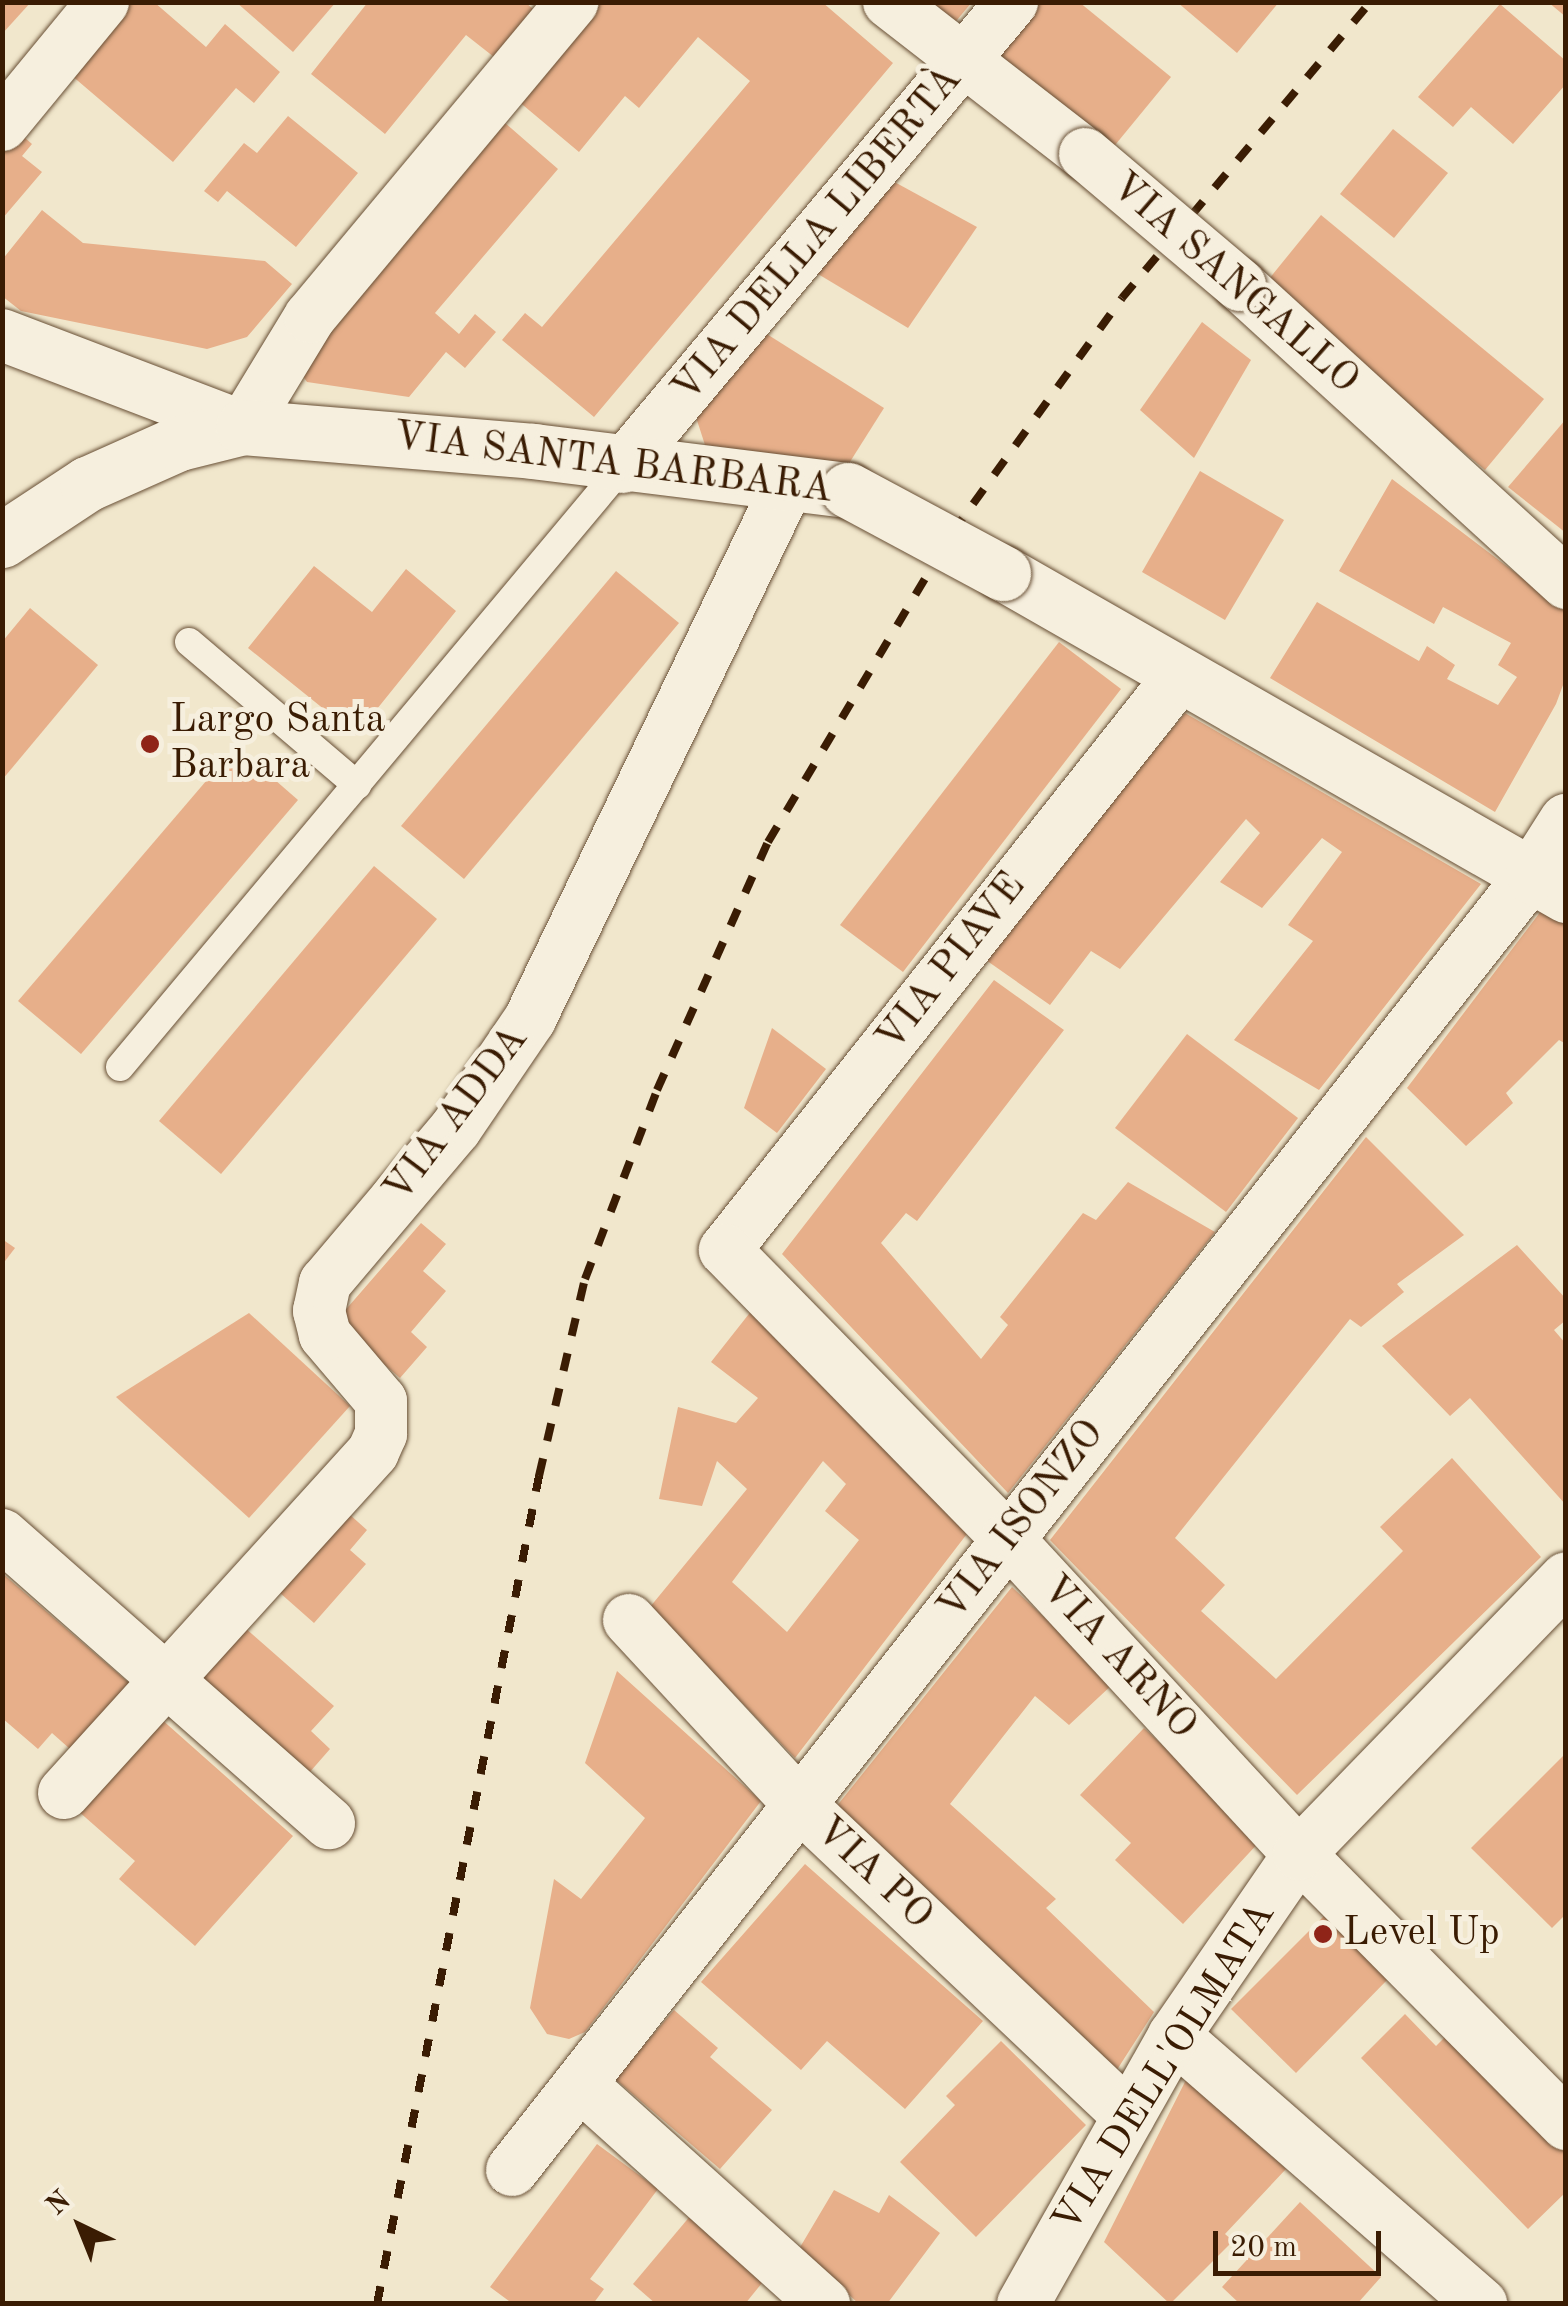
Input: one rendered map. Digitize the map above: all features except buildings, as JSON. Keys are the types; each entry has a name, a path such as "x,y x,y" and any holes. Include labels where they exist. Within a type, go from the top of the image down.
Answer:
{"street":[{"path":"2,125 103,2"},
{"path":"3,338 243,427 310,317 572,2"},
{"name":"VIA SANGALLO","path":"889,2 967,58 1240,286 1566,583"},
{"name":"VIA DELLA LIBERTÀ","path":"622,467 1012,2"},
{"name":"VIA SANTA BARBARA","path":"2,540 87,484 179,443 243,427 533,451 622,467 848,490 1003,572 1179,677 1549,884"},
{"name":"VIA ADDA","path":"64,1794 372,1452 381,1434 381,1401 325,1334 318,1312 325,1283 456,1128 524,1030 788,484"},
{"name":"VIA PIAVE","path":"724,1250 1179,677"},
{"path":"1549,884 1566,821"},
{"name":"VIA ISONZO","path":"512,2170 582,2086 1007,1538 1549,884"},
{"name":"VIA ARNO","path":"724,1250 1007,1538 1299,1854 1566,2124"},
{"path":"2,1535 329,1823"},
{"name":"VIA DELL'OLMATA","path":"1023,2304 1174,2036 1299,1854 1566,1578"},
{"name":"VIA PO","path":"628,1620 801,1806 1129,2116"},
{"path":"1174,2036 1481,2304"},
{"path":"582,2086 824,2304"}],"lane":[{"path":"120,1066 622,467"},
{"path":"188,642 356,785"}],"railway":[{"path":"377,2304 539,1476 585,1279 657,1090 768,842 952,533 1122,298 1370,2"}],"place":[{"name":"Largo Santa Barbara","path":"150,744"},
{"name":"Level Up","path":"1323,1934"}]}
